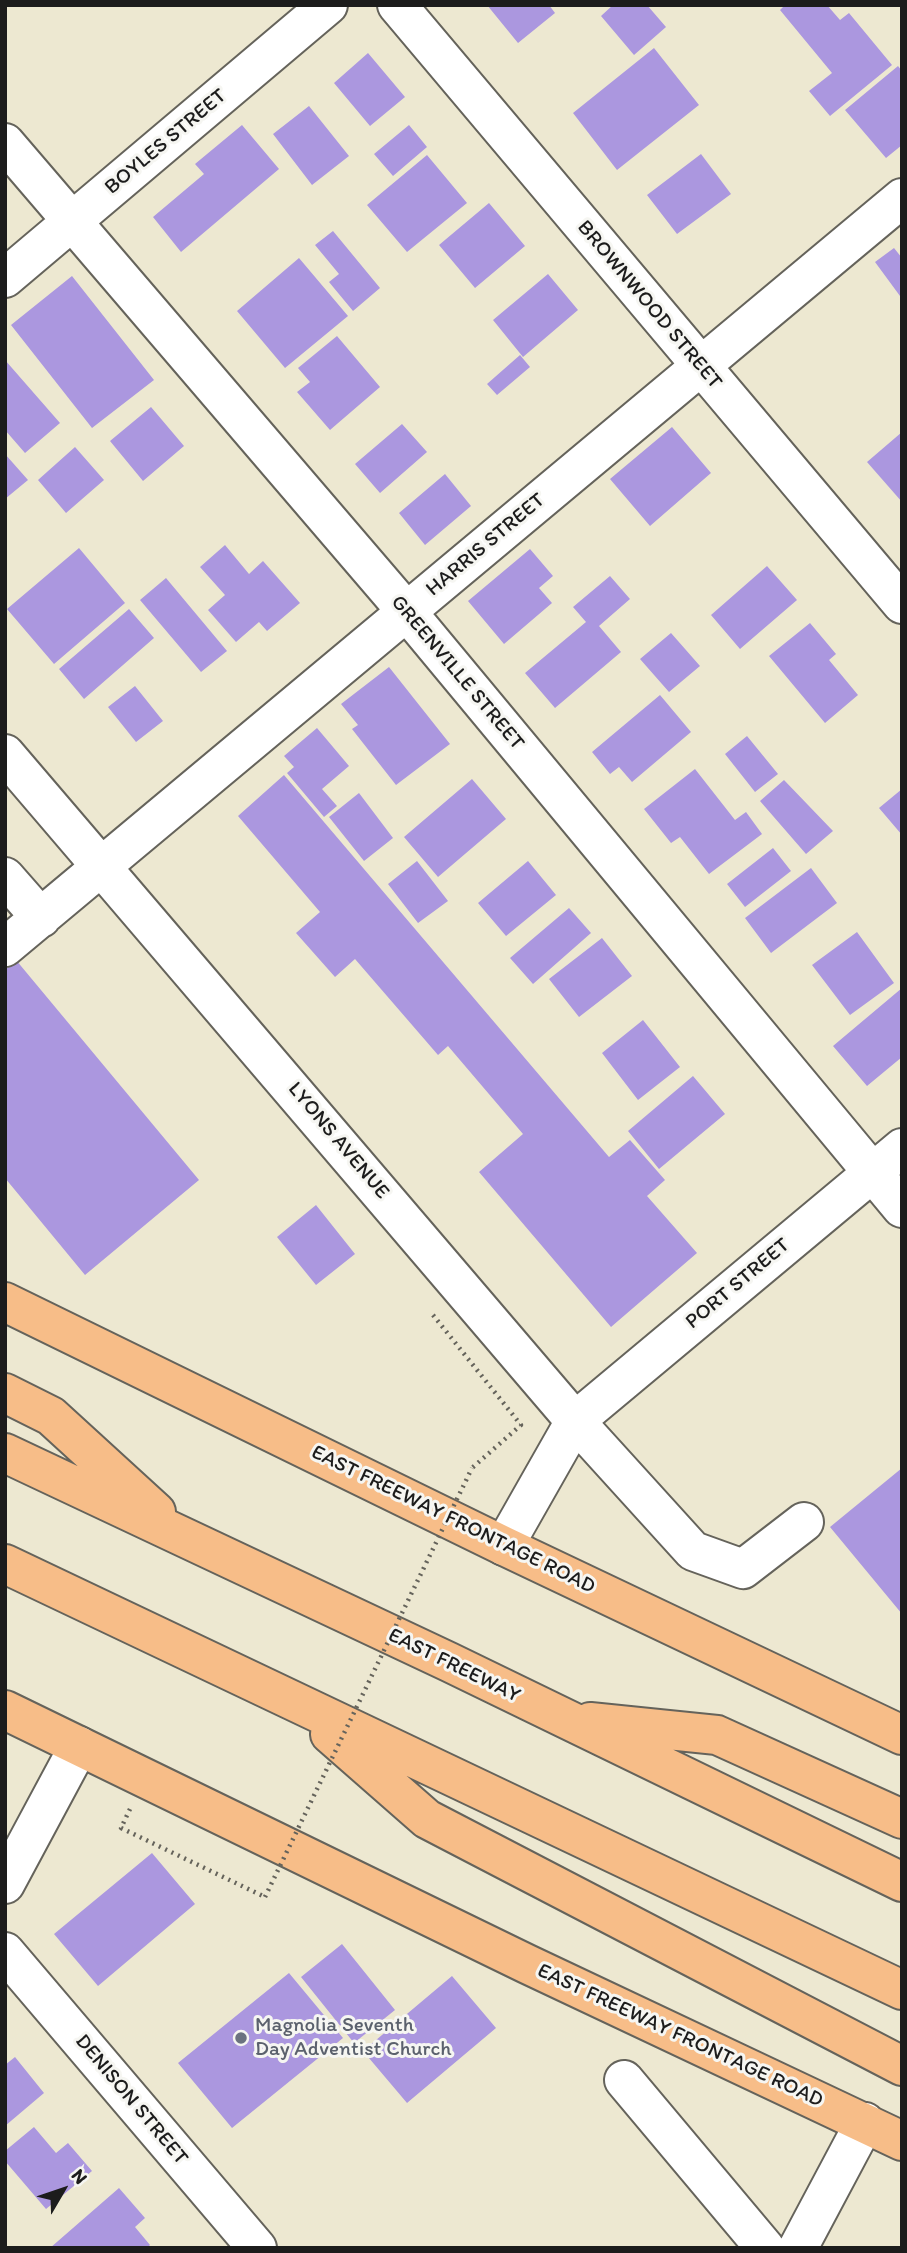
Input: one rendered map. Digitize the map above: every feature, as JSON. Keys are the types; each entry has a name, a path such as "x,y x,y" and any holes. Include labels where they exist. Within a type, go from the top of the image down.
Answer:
{"main road":[{"name":"EAST FREEWAY FRONTAGE ROAD","path":"5,1302 504,1546 902,1735"},
{"path":"5,1393 51,1416 186,1540"},
{"name":"EAST FREEWAY","path":"5,1453 902,1882"},
{"path":"5,1564 902,1990"},
{"path":"294,1702 427,1819 902,2066"},
{"name":"EAST FREEWAY FRONTAGE ROAD","path":"5,1710 527,1964 902,2141"},
{"path":"564,1719 717,1735 902,1819"}],"street":[{"name":"BOYLES STREET","path":"5,278 328,5"},
{"name":"BROWNWOOD STREET","path":"397,5 902,604"},
{"name":"GREENVILLE STREET","path":"5,143 407,612 902,1208"},
{"name":"HARRIS STREET","path":"5,947 902,198"},
{"name":"LYONS AVENUE","path":"5,754 104,866 575,1421 693,1551 743,1569 804,1522"},
{"path":"5,877 41,918"},
{"name":"PORT STREET","path":"575,1421 902,1148"},
{"path":"504,1546 575,1421"},
{"path":"5,1884 79,1746"},
{"name":"DENISON STREET","path":"5,1952 257,2248"},
{"path":"624,2080 765,2248"},
{"path":"798,2248 865,2122"}],"path":[{"path":"119,1804 130,1810 121,1828 265,1896 472,1468 521,1425"}],"building":[{"path":"487,5 549,5 555,13 518,43"},
{"path":"613,5 647,5 666,27 634,55 601,16"},
{"path":"785,5 827,5 840,20 849,13 892,65 830,116 809,91 832,73 780,10"},
{"path":"654,48 699,105 617,170 573,113"},
{"path":"368,53 405,97 370,126 334,83"},
{"path":"898,66 902,71 902,145 886,158 845,110"},
{"path":"309,106 349,156 312,185 273,134"},
{"path":"242,125 279,169 181,252 153,217 204,174 195,164"},
{"path":"409,125 427,147 393,176 374,154"},
{"path":"701,154 731,194 677,234 647,195"},
{"path":"427,155 467,203 407,252 367,205"},
{"path":"489,203 525,246 475,288 439,245"},
{"path":"333,231 380,288 353,311 329,282 339,274 315,245"},
{"path":"894,248 902,258 900,296 875,262"},
{"path":"299,258 348,316 285,368 237,311"},
{"path":"548,274 578,310 523,357 493,320"},
{"path":"72,276 154,380 92,428 11,325"},
{"path":"337,336 380,387 330,430 297,392 310,382 298,368"},
{"path":"520,355 530,367 497,395 487,384"},
{"path":"5,360 60,423 25,453 5,430"},
{"path":"151,407 184,446 143,481 110,441"},
{"path":"402,424 427,452 380,493 355,464"},
{"path":"672,427 711,473 650,526 610,479"},
{"path":"902,432 902,502 867,462"},
{"path":"75,447 104,480 66,513 38,480"},
{"path":"5,454 28,480 5,499"},
{"path":"445,474 471,506 425,545 399,513"},
{"path":"225,545 249,574 263,561 300,603 267,631 259,622 236,642 208,610 225,595 200,567"},
{"path":"79,548 125,603 54,664 7,609"},
{"path":"530,549 553,576 539,588 552,603 504,644 468,601"},
{"path":"767,566 797,600 740,649 711,615"},
{"path":"610,576 630,599 599,626 621,652 555,708 525,673 586,622 573,607"},
{"path":"166,578 227,651 201,672 140,600"},
{"path":"129,609 154,638 84,699 59,669"},
{"path":"810,623 836,654 829,660 858,695 825,723 769,656"},
{"path":"671,633 700,666 669,692 640,659"},
{"path":"389,667 450,744 396,785 352,729 358,725 341,704"},
{"path":"135,686 163,721 136,742 108,707"},
{"path":"660,695 691,732 632,782 619,767 610,774 592,752"},
{"path":"317,728 349,766 322,789 337,806 324,817 287,773 294,767 284,756"},
{"path":"747,736 778,774 755,792 725,754"},
{"path":"695,769 735,820 746,812 762,834 709,874 680,837 671,843 644,809"},
{"path":"284,775 609,1157 630,1140 665,1180 647,1196 697,1253 611,1327 479,1172 523,1134 448,1046 438,1055 355,959 335,977 296,933 320,912 238,816"},
{"path":"472,779 506,819 438,877 404,837"},
{"path":"784,780 833,831 806,854 760,801"},
{"path":"902,789 902,835 879,808"},
{"path":"359,793 393,838 364,861 329,817"},
{"path":"773,848 791,871 745,907 727,884"},
{"path":"417,861 448,901 418,923 388,884"},
{"path":"528,861 556,895 506,936 478,903"},
{"path":"811,868 837,903 771,953 745,918"},
{"path":"569,908 591,933 533,984 510,958"},
{"path":"857,932 894,983 850,1015 812,965"},
{"path":"602,938 632,976 579,1017 549,979"},
{"path":"16,960 199,1180 85,1275 5,1178 5,970"},
{"path":"902,988 902,1057 867,1086 833,1046"},
{"path":"643,1020 680,1067 638,1100 602,1053"},
{"path":"693,1076 725,1114 659,1169 628,1131"},
{"path":"316,1205 355,1254 316,1285 277,1237"},
{"path":"902,1468 902,1614 830,1527"},
{"path":"152,1853 195,1904 98,1986 54,1934"},
{"path":"342,1944 395,2010 354,2043 301,1977"},
{"path":"289,1973 343,2038 232,2128 178,2063"},
{"path":"452,1976 496,2028 407,2103 363,2051"},
{"path":"15,2057 44,2093 5,2126 5,2065"},
{"path":"34,2127 56,2153 68,2143 92,2171 46,2209 5,2161 5,2151"},
{"path":"119,2188 145,2218 135,2227 150,2245 147,2248 50,2248"}],"place":[{"name":"Magnolia Seventh Day Adventist Church","path":"241,2038"}]}
